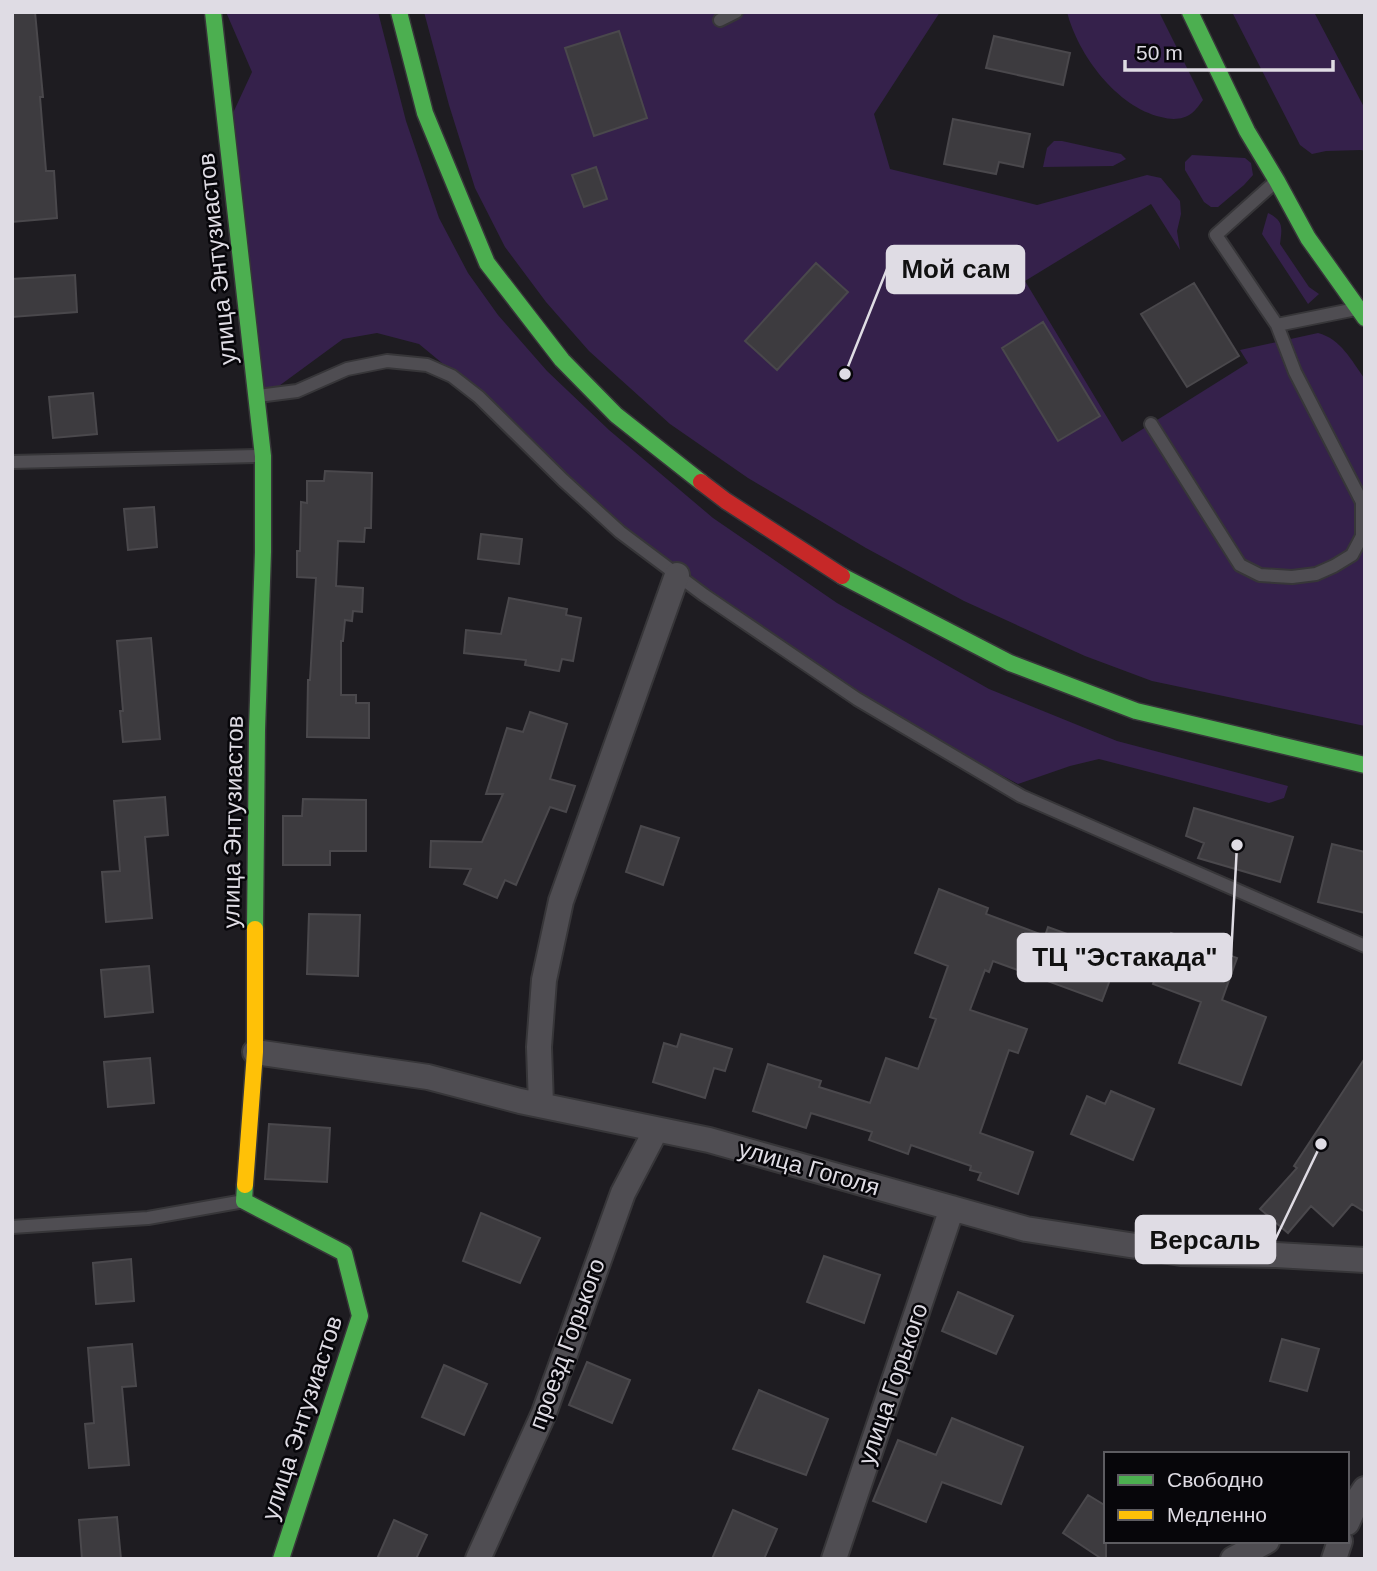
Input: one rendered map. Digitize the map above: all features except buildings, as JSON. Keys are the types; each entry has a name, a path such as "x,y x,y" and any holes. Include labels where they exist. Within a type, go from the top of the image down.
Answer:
{"street":[{"name":"улица Энтузиастов","path":"213,12 263,456 263,552 257,730 255,1052 244,1201 344,1254 360,1316 281,1559"},
{"path":"399,12 425,113 487,263 562,359 616,415 726,501 844,578 1010,663 1136,711 1365,765"},
{"path":"1189,12 1247,131 1308,238 1361,313"},
{"path":"541,1105 539,1047 544,980 561,901 677,575"},
{"name":"улица Гоголя","path":"255,1052 428,1077 541,1105 709,1140 1026,1229 1181,1253 1365,1260"},
{"name":"проезд Горького","path":"478,1559 544,1413 623,1194 656,1130"},
{"name":"улица Горького","path":"834,1559 952,1208"},
{"path":"1349,1485 1365,1473"},
{"path":"1349,1519 1365,1489"},
{"path":"1233,1559 1263,1543"}],"lane":[{"path":"720,20 736,12"},
{"path":"1151,424 1240,565 1261,575 1292,577 1316,574 1352,555 1362,536 1362,502 1295,372 1277,325 1216,235 1277,180"},
{"path":"1277,325 1361,313"},
{"path":"256,397 297,391 347,369 387,361 427,365 452,376 479,397 620,532 704,595 857,699 1021,796 1365,946"},
{"path":"12,462 263,456"},
{"path":"12,1227 148,1218 244,1201"}],"shaded area":[{"path":"226,12 378,12 406,121 439,218 468,273 498,315 547,371 609,430 713,518 837,603 989,689 1117,741 1288,786 1284,798 1269,803 1099,759 1018,784 901,722 622,533 465,382 419,344 377,333 343,339 249,408 233,113 252,72"},
{"path":"424,12 940,12 874,114 890,169 1037,205 1147,175 1161,178 1180,201 1181,214 1177,231 1180,250 1151,204 1025,281 1122,442 1248,363 1240,350 1318,333 1333,340 1350,358 1365,379 1365,726 1152,681 1085,656 964,601 866,548 748,478 670,424 589,351 546,302 505,247 475,188"},
{"path":"1067,12 1159,12 1203,100 1189,115 1173,119 1145,111 1129,102 1115,91 1090,61 1072,28"},
{"path":"1232,12 1314,12 1365,109 1365,151 1326,151 1312,154 1300,145"},
{"path":"1054,141 1121,154 1126,159 1113,166 1043,167 1047,148"},
{"path":"1192,155 1245,158 1251,163 1253,175 1218,207 1211,207 1204,202 1185,170 1185,162"},
{"path":"1268,213 1277,219 1281,226 1280,244 1309,287 1319,294 1308,304 1262,234"}],"traffic: fast":[{"path":"213,12 263,456 255,929"},
{"path":"399,12 425,113 487,263 562,360 616,415 701,482"},
{"path":"1190,12 1247,131 1308,238 1365,318"},
{"path":"842,576 1010,663 1136,711 1365,765"},
{"path":"245,1185 244,1201 344,1253 360,1316 281,1559"}],"traffic: slow":[{"path":"245,1185 255,1052 255,929"}],"traffic: jam":[{"path":"701,482 842,576"}],"place":[{"name":"Мой сам","path":"845,374"},
{"name":"ТЦ \"Эстакада\"","path":"1237,845"},
{"name":"Версаль","path":"1321,1144"}]}
